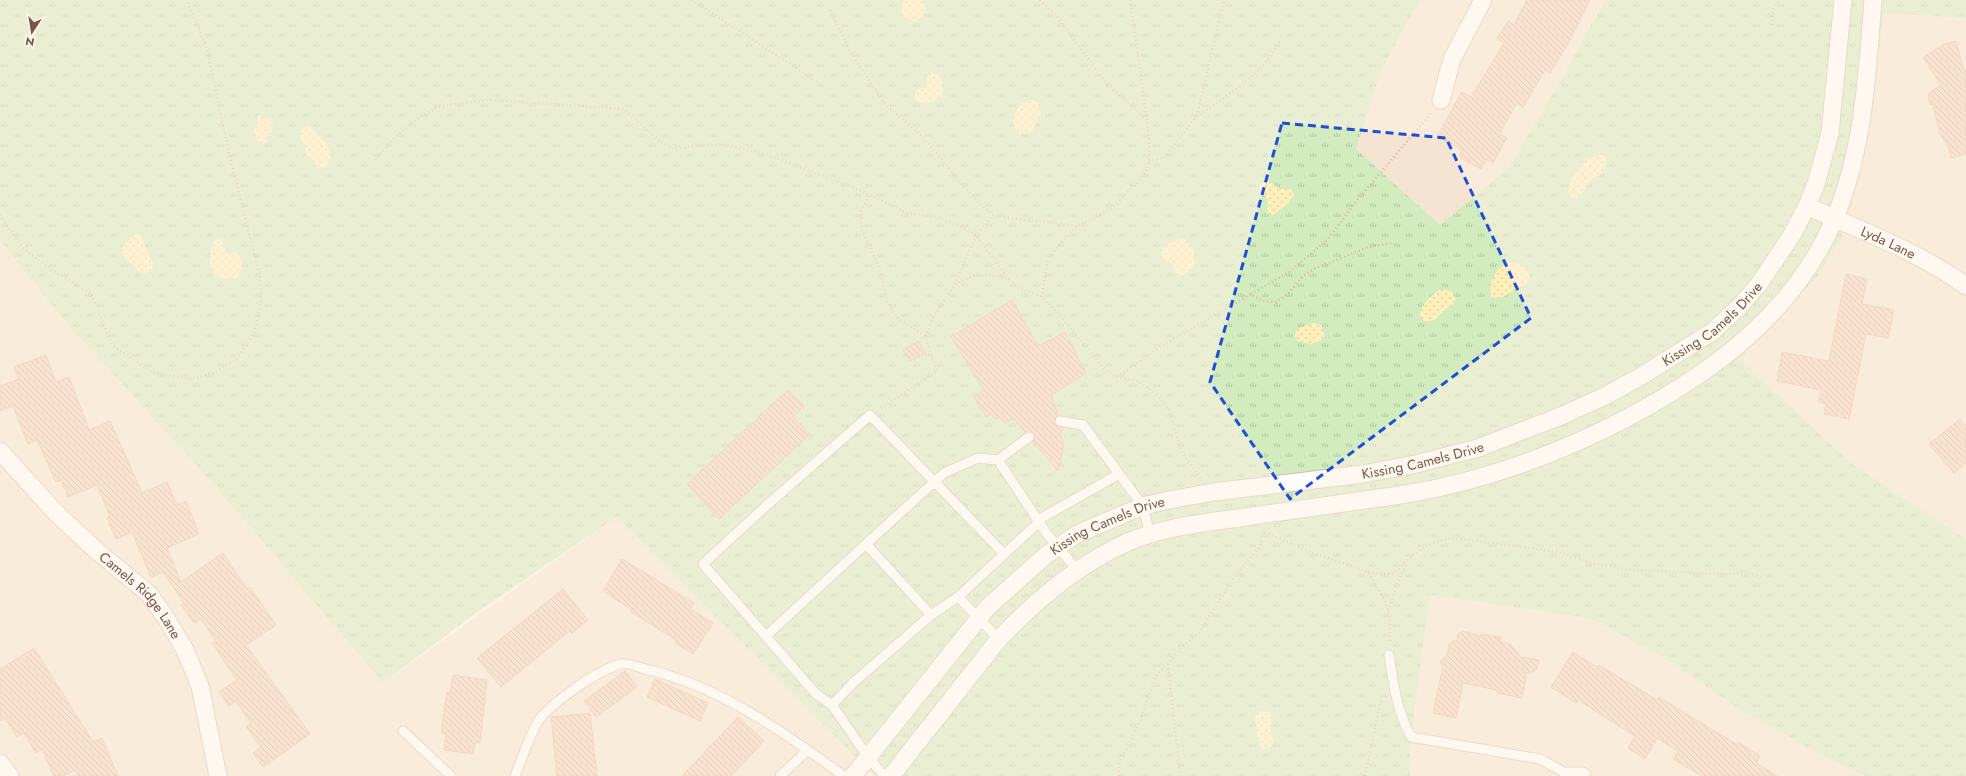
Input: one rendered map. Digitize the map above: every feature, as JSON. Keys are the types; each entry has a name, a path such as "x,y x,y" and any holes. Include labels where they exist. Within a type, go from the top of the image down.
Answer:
{"street":[{"path":"1441,100 1452,59 1483,0"},
{"name":"Kissing Camels Drive","path":"852,776 994,602 1057,547 1077,534 1143,506 1214,492 1363,474 1416,464 1478,448 1561,416 1638,378 1712,332 1739,307 1759,284 1792,235 1807,206 1816,184 1830,132 1843,0"},
{"name":"Kissing Camels Drive","path":"891,776 999,639 1040,599 1077,570 1128,542 1164,530 1206,522 1404,494 1436,488 1505,469 1570,446 1670,395 1718,362 1755,331 1784,300 1807,270 1834,219 1856,152 1863,120 1873,0"},
{"name":"Lyda Lane","path":"1807,206 1887,241 1935,266 1966,286"},
{"name":"Camels Ridge Lane","path":"0,451 56,514 98,552 149,594 166,618 184,650 200,686 218,776"},
{"path":"0,763 10,776"}],"lane":[{"path":"884,776 868,757 832,705 816,694 703,564 766,506 870,415 1004,554"},
{"path":"1060,421 1083,425 1143,506 1150,535"},
{"path":"766,636 944,473 978,458 998,460 1029,437"},
{"path":"998,460 1057,547 1077,570"},
{"path":"832,705 853,683 931,615 958,597 1039,521 1119,474"},
{"path":"866,544 931,615"},
{"path":"958,597 999,639"},
{"path":"1388,655 1394,694 1405,725 1412,737 1540,759 1573,776"},
{"path":"515,776 539,721 553,706 606,669 623,664 665,673 732,701 808,750 844,776"},
{"path":"403,730 451,776"},
{"path":"780,776 808,750"}],"path":[{"path":"0,215 22,248 53,271 91,293 112,344 152,372 189,379 214,373 237,358 254,333 261,303 260,276 230,158 207,49 187,0"},
{"path":"692,0 819,83"},
{"path":"1040,0 1058,18 1107,84 1147,120"},
{"path":"1042,297 1047,263 1055,250 1077,226 1097,217 1117,204 1148,169 1150,154 1147,120 1130,0"},
{"path":"1196,117 1224,0"},
{"path":"1772,25 1773,9 1780,0"},
{"path":"830,10 851,53 884,103 923,137 972,196 994,216 1077,226"},
{"path":"1149,161 1164,158 1196,117 1238,88 1264,65 1282,40"},
{"path":"375,160 400,132 418,118 436,108 453,104 491,100 623,110 658,140 674,149 727,145 765,154 853,187 907,213 937,218 962,227 976,235 1009,279"},
{"path":"1117,377 1166,343 1289,272 1328,239 1441,100"},
{"path":"869,196 861,210 862,230 880,269 887,302 896,317 925,336 937,371 870,415"},
{"path":"925,336 933,318 955,284 976,235 994,216"},
{"path":"1251,294 1264,301 1276,302 1288,294 1302,277 1314,269 1368,247 1392,243"},
{"path":"1119,776 1118,764 1138,725 1156,676 1184,645 1199,633 1233,579 1260,546 1263,531"},
{"path":"1368,572 1389,574 1396,572 1408,559 1424,547 1440,540 1455,538 1558,552 1588,562 1621,569 1715,574 1733,574 1746,571 1763,580"},
{"path":"1388,612 1396,587 1408,559"},
{"path":"1168,663 1180,776"}],"highlighted area":[{"path":"1282,123 1446,138 1531,318 1290,499 1210,382"}],"shaded area":[{"path":"1420,0 1605,0 1564,74 1509,167 1440,225 1356,149 1381,71"},
{"path":"1884,12 1966,18 1966,539 1851,463 1740,359 1818,276 1842,238 1867,144"},
{"path":"0,241 67,324 210,480 383,683 617,517 856,758 843,776 0,776"},
{"path":"1430,595 1580,617 1597,622 1669,661 1739,709 1825,757 1865,776 1410,776 1410,745"}],"green space":[{"path":"0,0 1420,0 1381,71 1356,149 1440,225 1509,167 1564,74 1605,0 1966,0 1966,18 1884,13 1867,144 1842,238 1818,276 1740,359 1851,463 1966,539 1966,776 1865,776 1825,757 1739,709 1669,661 1597,622 1580,617 1430,595 1410,745 1410,776 874,776 617,517 477,612 383,683 210,480 67,324 0,241"}],"sand":[{"path":"905,0 923,0 925,8 922,18 914,22 904,17 901,13 902,4"},
{"path":"931,72 938,75 942,80 943,91 935,100 929,103 922,103 916,99 915,94 918,90 927,87 927,75"},
{"path":"1033,100 1039,104 1041,114 1031,133 1019,134 1013,123 1015,113 1022,104"},
{"path":"259,115 269,119 273,124 271,134 267,136 267,141 264,144 255,139 256,135 253,133 254,129 259,127 257,120"},
{"path":"306,125 319,135 329,149 331,158 328,160 327,166 322,168 315,167 315,161 307,156 305,144 300,139 302,128"},
{"path":"1599,154 1605,156 1607,162 1601,174 1591,180 1579,197 1572,198 1568,194 1574,175 1582,165"},
{"path":"1269,180 1279,189 1291,189 1294,194 1289,203 1273,215 1267,214 1268,200 1259,188 1261,183"},
{"path":"136,233 141,235 146,251 153,264 152,270 146,273 140,272 125,258 122,252 123,245"},
{"path":"218,238 223,243 226,253 236,252 240,258 242,268 237,277 228,279 221,278 215,274 212,268 210,254 212,246"},
{"path":"1184,239 1193,249 1195,260 1190,269 1179,276 1173,265 1162,258 1161,253 1168,244 1176,240"},
{"path":"1514,262 1524,267 1529,272 1529,279 1527,283 1503,297 1491,297 1490,291 1492,279 1495,274 1503,266"},
{"path":"1442,289 1448,290 1454,295 1455,303 1446,309 1435,320 1425,322 1420,316 1420,312 1424,304 1431,296"},
{"path":"1313,323 1321,325 1324,334 1322,340 1311,344 1297,341 1295,336 1297,329"},
{"path":"1261,711 1271,713 1271,730 1274,742 1265,750 1259,745 1255,716"}],"building":[{"path":"1527,0 1590,0 1569,42 1550,73 1545,70 1523,107 1517,103 1499,134 1507,138 1493,163 1487,159 1481,169 1459,157 1462,150 1437,136 1462,92 1471,97 1504,43 1497,39 1508,21 1514,25"},
{"path":"1956,41 1964,71 1966,70 1966,154 1951,158 1949,148 1940,134 1933,104 1930,105 1928,94 1941,85 1923,57 1945,44"},
{"path":"1846,274 1867,279 1862,304 1894,310 1888,338 1866,334 1849,419 1824,414 1826,404 1818,402 1821,390 1777,381 1782,352 1829,361"},
{"path":"1012,300 1038,346 1065,332 1086,373 1051,395 1058,415 1054,420 1055,423 1064,429 1060,433 1064,445 1058,471 1033,441 1035,436 1032,432 1025,432 1013,418 1005,423 1000,417 995,419 991,414 986,417 974,397 984,390 951,337"},
{"path":"918,341 926,353 910,361 903,350"},
{"path":"46,355 56,382 69,377 89,430 110,421 142,493 167,482 177,505 186,501 199,534 167,548 181,582 223,553 247,589 250,587 276,625 246,645 310,734 263,767 253,753 261,747 246,727 251,723 236,701 229,706 219,692 237,680 212,643 216,641 201,619 194,623 181,605 184,603 163,572 151,577 132,532 116,539 107,518 110,516 97,485 68,497 61,480 56,482 37,440 28,444 13,406 0,411 0,386 19,379 14,367"},
{"path":"788,390 804,406 793,416 810,434 719,519 687,484"},
{"path":"1960,419 1966,426 1966,463 1954,473 1929,444"},
{"path":"622,559 694,603 690,609 713,623 693,654 675,643 676,640 631,612 632,610 603,591"},
{"path":"563,589 588,620 572,633 570,631 501,687 477,658"},
{"path":"1463,631 1481,636 1481,634 1501,637 1500,642 1510,644 1521,657 1539,660 1537,669 1529,674 1527,672 1522,698 1497,693 1497,690 1463,683 1456,718 1433,713 1443,666 1440,661 1447,656 1449,644 1457,639 1458,634"},
{"path":"34,648 93,742 102,738 118,776 78,776 76,770 63,776 54,776 42,749 36,753 24,733 17,737 5,718 0,721 0,669"},
{"path":"1573,652 1597,667 1599,665 1657,700 1659,697 1736,744 1738,742 1760,756 1756,763 1777,776 1702,776 1673,759 1678,751 1657,738 1645,759 1628,748 1635,736 1578,700 1576,703 1551,687"},
{"path":"625,671 637,687 596,717 584,701"},
{"path":"453,675 487,680 480,743 475,742 473,754 444,750 446,734 441,733 447,692 450,693"},
{"path":"655,679 708,703 700,721 647,697"},
{"path":"590,713 597,776 557,776 551,717"},
{"path":"738,717 764,741 731,776 682,776"}]}
